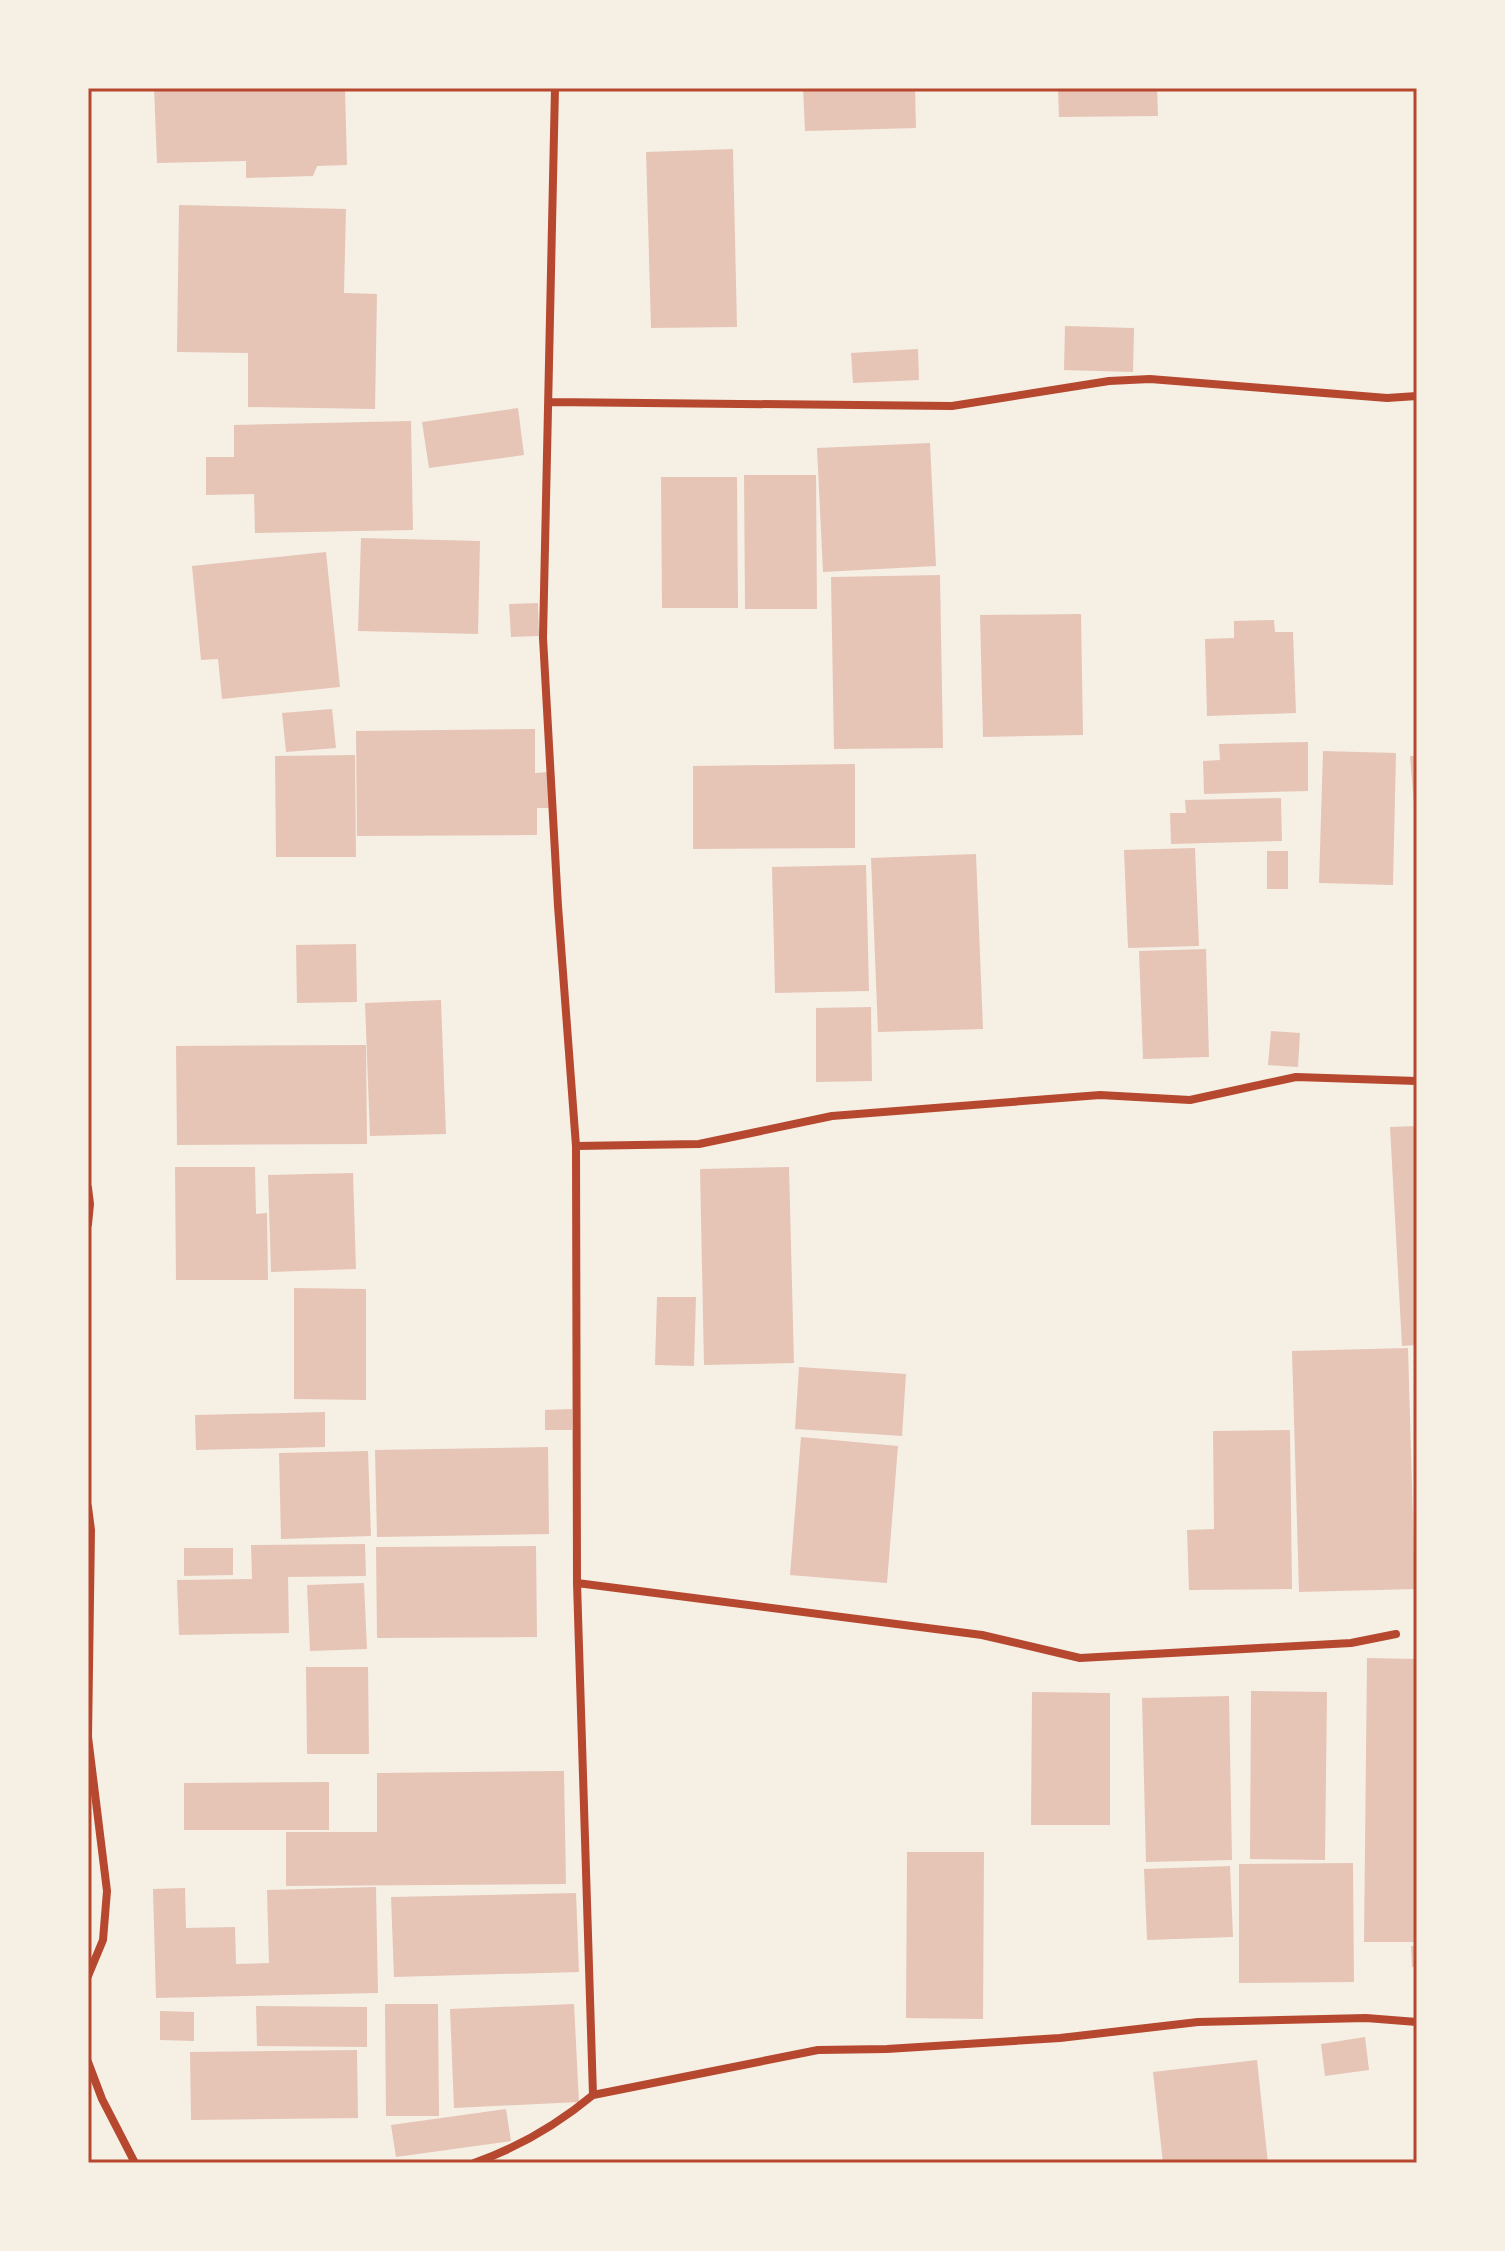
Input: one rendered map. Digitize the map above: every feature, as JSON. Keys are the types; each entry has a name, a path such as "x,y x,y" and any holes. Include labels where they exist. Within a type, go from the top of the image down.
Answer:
{"street":[{"path":"555,88 543,638 576,1146 577,1583 593,2095"},
{"path":"550,402 952,406 1109,381 1150,379 1387,398 1417,396"},
{"path":"576,1146 699,1144 832,1116 1100,1095 1190,1100 1296,1077 1417,1081"},
{"path":"88,1188 88,1224"},
{"path":"88,1507 91,1530 88,1737 107,1891 103,1940 88,1976"},
{"path":"577,1583 982,1635 1080,1658 1351,1643 1396,1634"},
{"path":"474,2163 565,2118 593,2095 818,2050 887,2049 1060,2038 1198,2022 1366,2018 1417,2022"},
{"path":"88,2062 102,2099 135,2163"}],"building":[{"path":"154,88 345,88 347,165 317,166 313,176 246,178 246,161 157,163"},
{"path":"803,88 915,88 916,128 805,131"},
{"path":"1058,88 1157,88 1158,116 1059,117"},
{"path":"733,149 737,327 651,328 646,152"},
{"path":"179,205 346,209 344,293 377,294 375,409 248,407 248,353 177,352"},
{"path":"1065,326 1134,328 1133,372 1064,370"},
{"path":"918,349 919,380 853,383 851,353"},
{"path":"518,408 524,455 429,468 422,422"},
{"path":"411,421 413,530 255,533 254,494 206,495 206,457 234,457 234,425"},
{"path":"930,443 936,566 823,572 817,448"},
{"path":"744,475 816,475 817,609 745,609"},
{"path":"661,477 737,477 738,608 662,608"},
{"path":"361,538 480,541 478,634 358,631"},
{"path":"326,552 340,687 222,699 218,659 201,660 192,566"},
{"path":"940,575 943,748 834,749 831,577"},
{"path":"538,603 539,636 511,637 509,604"},
{"path":"1081,614 1083,735 983,737 980,615"},
{"path":"1274,620 1275,632 1293,632 1296,713 1207,716 1205,639 1234,638 1234,621"},
{"path":"332,709 336,748 286,752 282,713"},
{"path":"535,729 535,773 548,772 549,808 537,808 537,835 357,836 356,731"},
{"path":"1308,742 1308,791 1204,794 1203,761 1220,760 1219,744"},
{"path":"1323,751 1396,753 1393,885 1319,883"},
{"path":"355,755 356,857 276,857 275,756"},
{"path":"1410,756 1417,756 1415,817"},
{"path":"855,764 855,848 693,849 693,766"},
{"path":"1281,798 1282,841 1171,844 1170,813 1186,813 1185,800"},
{"path":"1195,848 1199,946 1128,948 1124,850"},
{"path":"1267,851 1288,851 1288,889 1267,889"},
{"path":"976,854 983,1029 878,1032 871,858"},
{"path":"866,865 869,991 775,993 772,867"},
{"path":"356,944 357,1002 297,1003 296,945"},
{"path":"1206,949 1209,1057 1143,1059 1139,951"},
{"path":"441,1000 446,1134 370,1136 365,1003"},
{"path":"871,1007 872,1081 816,1082 816,1008"},
{"path":"1271,1031 1300,1033 1298,1067 1268,1065"},
{"path":"366,1045 367,1144 177,1145 176,1046"},
{"path":"1417,1126 1417,1345 1402,1346 1390,1127"},
{"path":"175,1167 255,1167 256,1214 267,1213 268,1280 176,1280"},
{"path":"789,1167 794,1363 704,1365 700,1169"},
{"path":"353,1173 356,1269 271,1272 268,1175"},
{"path":"294,1288 366,1289 366,1400 294,1399"},
{"path":"657,1297 696,1297 694,1366 655,1365"},
{"path":"1408,1348 1415,1589 1299,1592 1292,1351"},
{"path":"799,1367 906,1374 902,1436 795,1429"},
{"path":"572,1409 572,1430 545,1430 545,1410"},
{"path":"325,1412 325,1447 196,1450 195,1415"},
{"path":"1290,1430 1292,1589 1189,1590 1187,1530 1214,1529 1213,1431"},
{"path":"801,1437 898,1446 887,1583 790,1575"},
{"path":"548,1447 549,1534 377,1537 375,1450"},
{"path":"368,1451 371,1536 281,1539 279,1453"},
{"path":"365,1544 366,1576 288,1577 289,1633 179,1635 177,1580 252,1579 251,1545"},
{"path":"536,1546 537,1637 377,1638 376,1547"},
{"path":"184,1548 233,1548 233,1575 184,1576"},
{"path":"364,1583 367,1649 310,1651 307,1585"},
{"path":"1367,1658 1417,1659 1415,1942 1364,1942"},
{"path":"306,1667 368,1667 369,1754 307,1754"},
{"path":"1251,1691 1327,1692 1325,1860 1250,1859"},
{"path":"1032,1692 1110,1693 1110,1825 1031,1825"},
{"path":"1229,1696 1232,1860 1146,1862 1142,1698"},
{"path":"564,1771 566,1884 286,1886 286,1832 377,1832 377,1773"},
{"path":"329,1782 329,1830 184,1830 184,1783"},
{"path":"907,1852 984,1852 983,2019 906,2018"},
{"path":"1353,1863 1354,1982 1239,1983 1239,1864"},
{"path":"1230,1866 1233,1937 1147,1940 1144,1869"},
{"path":"376,1887 378,1993 156,1998 153,1889 185,1888 186,1928 235,1927 236,1964 269,1963 267,1890"},
{"path":"576,1893 579,1972 394,1977 391,1897"},
{"path":"1411,1946 1417,1946 1417,1967 1412,1967"},
{"path":"385,2004 438,2004 439,2116 386,2116"},
{"path":"574,2004 579,2102 454,2108 450,2009"},
{"path":"256,2006 367,2007 367,2047 257,2046"},
{"path":"160,2011 194,2012 194,2041 160,2040"},
{"path":"1365,2037 1369,2070 1325,2076 1321,2044"},
{"path":"357,2050 358,2118 191,2120 190,2052"},
{"path":"1257,2060 1268,2163 1163,2163 1153,2072"},
{"path":"506,2109 511,2141 396,2157 391,2125"}]}
